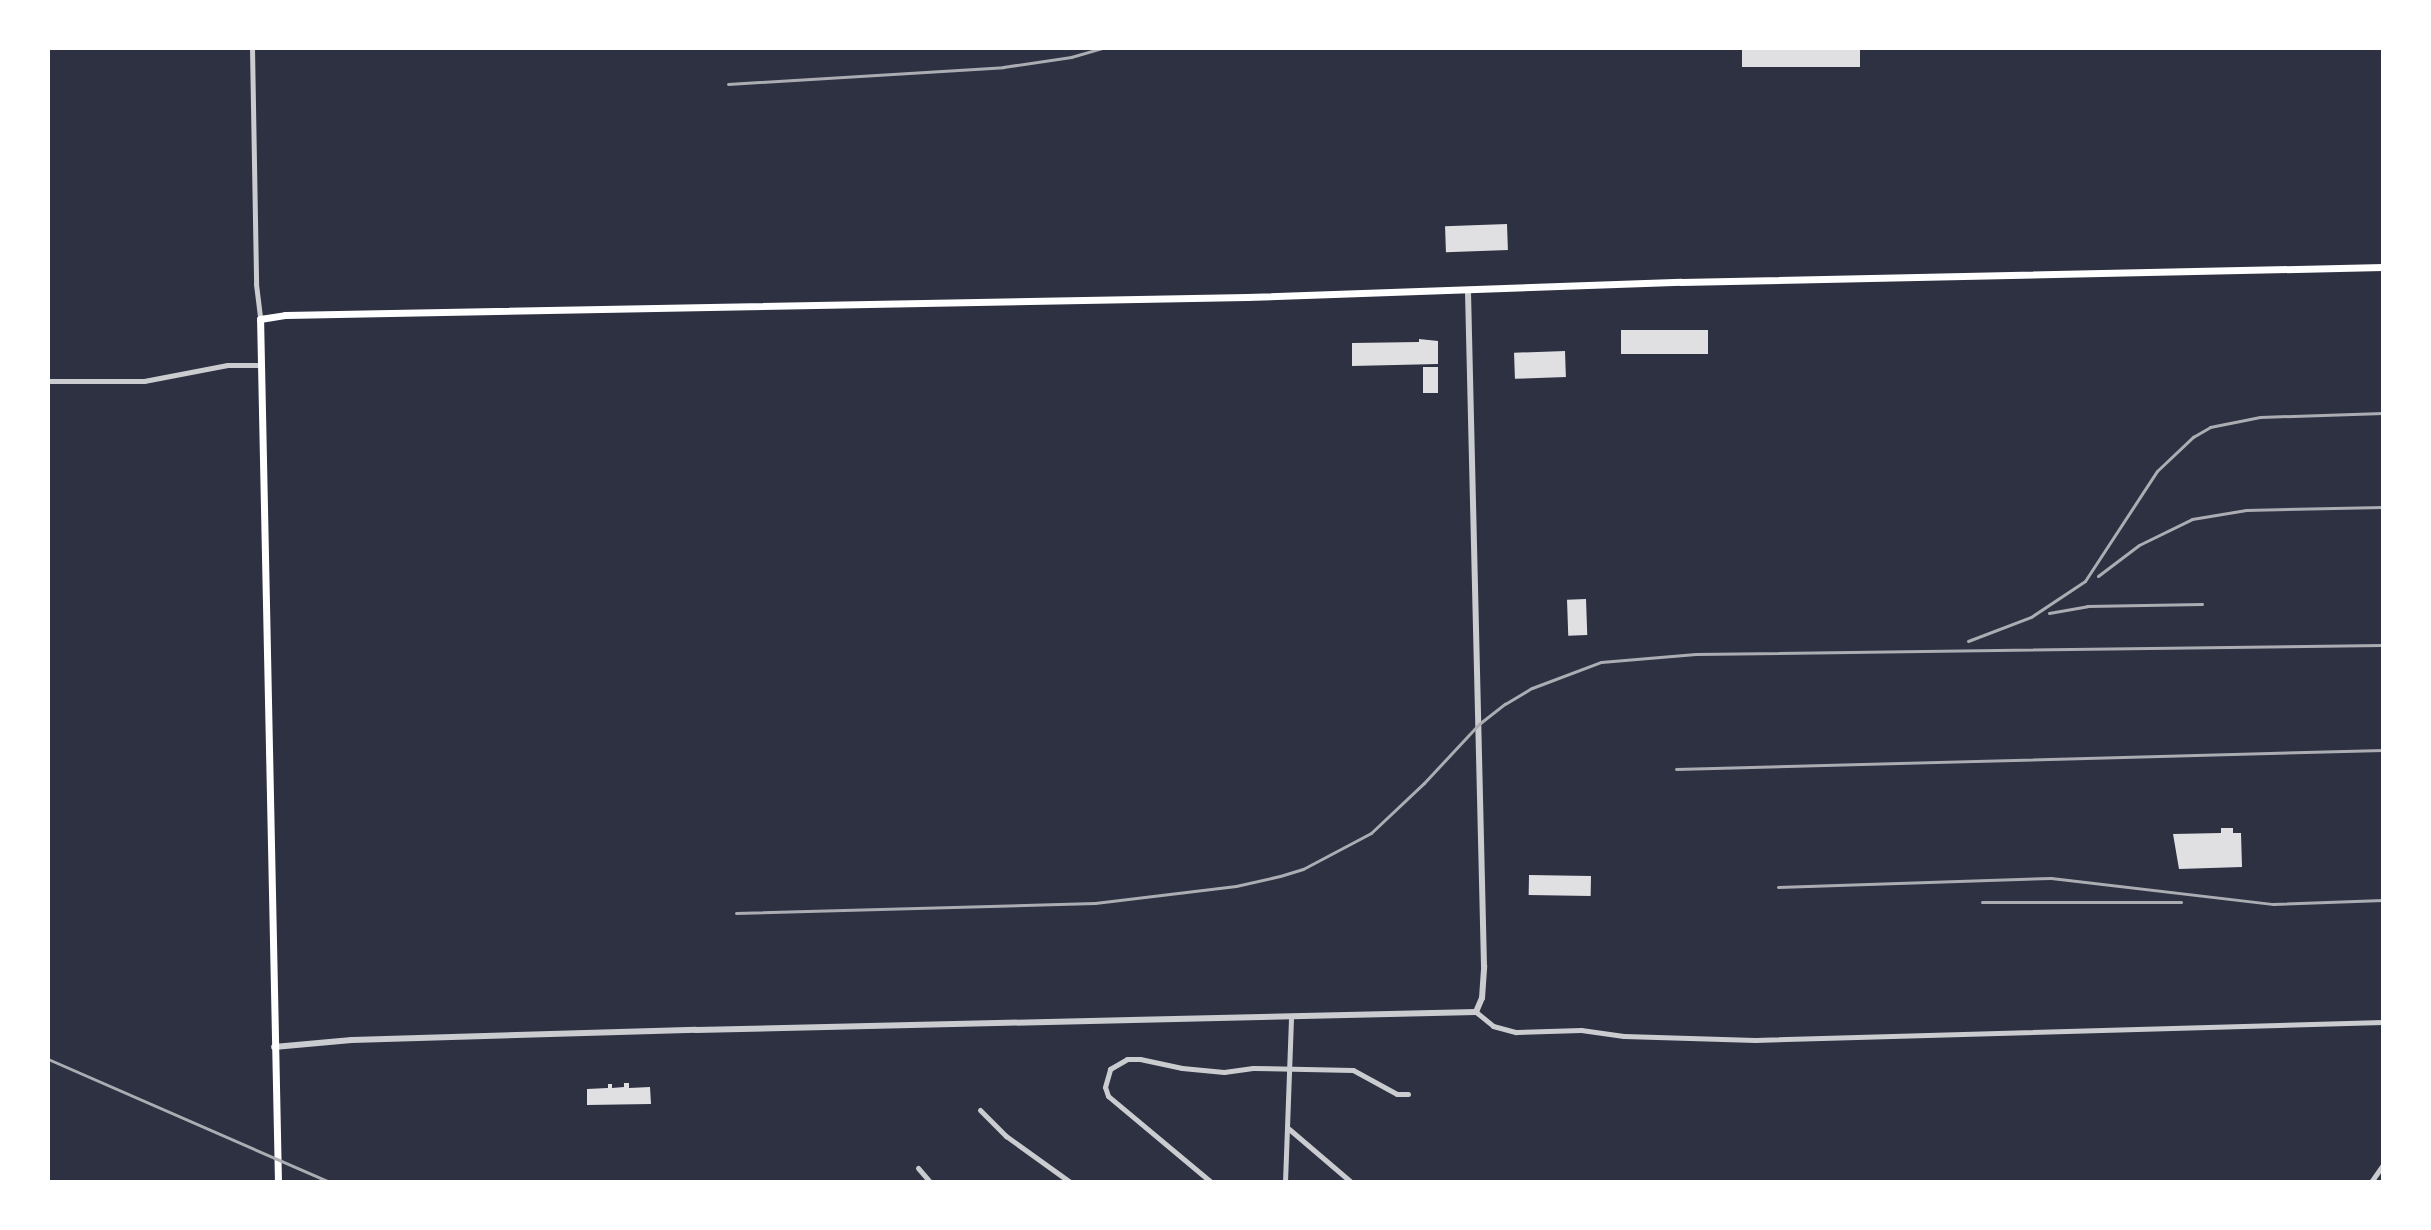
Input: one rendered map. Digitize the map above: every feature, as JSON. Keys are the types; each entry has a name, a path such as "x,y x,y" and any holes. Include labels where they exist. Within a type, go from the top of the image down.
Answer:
{"main road":[{"path":"278,1182 260,319 285,315 1468,291 2383,267"}],"street":[{"path":"252,48 256,284 260,319"},
{"path":"1468,291 1484,966 1482,998 1476,1012"},
{"path":"48,381 144,381 227,365 260,365"},
{"path":"274,1047 352,1040 659,1031 1476,1012 1493,1026 1516,1032 1592,1031 1624,1036 1755,1040 2383,1022"},
{"path":"1285,1182 1291,1018"},
{"path":"1211,1182 1108,1096 1105,1087 1110,1069 1127,1059 1140,1059 1182,1068 1224,1072 1253,1068 1353,1070 1397,1094 1408,1094"},
{"path":"980,1110 1006,1136 1070,1182"},
{"path":"1289,1129 1351,1182"},
{"path":"2371,1182 2383,1165"},
{"path":"918,1168 929,1181"}],"building":[{"path":"1742,48 1860,48 1860,67 1742,67"},
{"path":"1507,224 1508,250 1446,252 1445,226"},
{"path":"1621,330 1708,330 1708,354 1621,354"},
{"path":"1419,339 1438,341 1438,364 1352,366 1352,343 1419,342"},
{"path":"1565,351 1566,377 1515,379 1514,353"},
{"path":"1423,367 1438,367 1438,393 1423,393"},
{"path":"1586,599 1587,635 1568,636 1567,600"},
{"path":"2221,828 2233,828 2233,833 2241,833 2242,867 2179,869 2173,834 2221,833"},
{"path":"1529,875 1591,876 1591,896 1529,895"},
{"path":"624,1083 629,1083 629,1088 650,1087 651,1104 587,1105 587,1089 608,1088 608,1084 612,1084 612,1088 624,1087"}],"railway":[{"path":"728,84 1003,67 1071,57 1103,48"},
{"path":"1968,641 2031,617 2085,581 2157,471 2193,437 2210,427 2260,417 2383,413"},
{"path":"2098,576 2139,545 2192,519 2246,510 2383,507"},
{"path":"2049,613 2087,606 2202,604"},
{"path":"736,913 1095,903 1236,886 1280,876 1303,869 1371,833 1424,783 1479,724 1505,704 1532,688 1601,662 1696,654 2383,645"},
{"path":"1676,769 2383,750"},
{"path":"1778,887 2051,878 2273,904 2383,900"},
{"path":"1982,902 2181,902"},
{"path":"48,1059 329,1182"}]}
